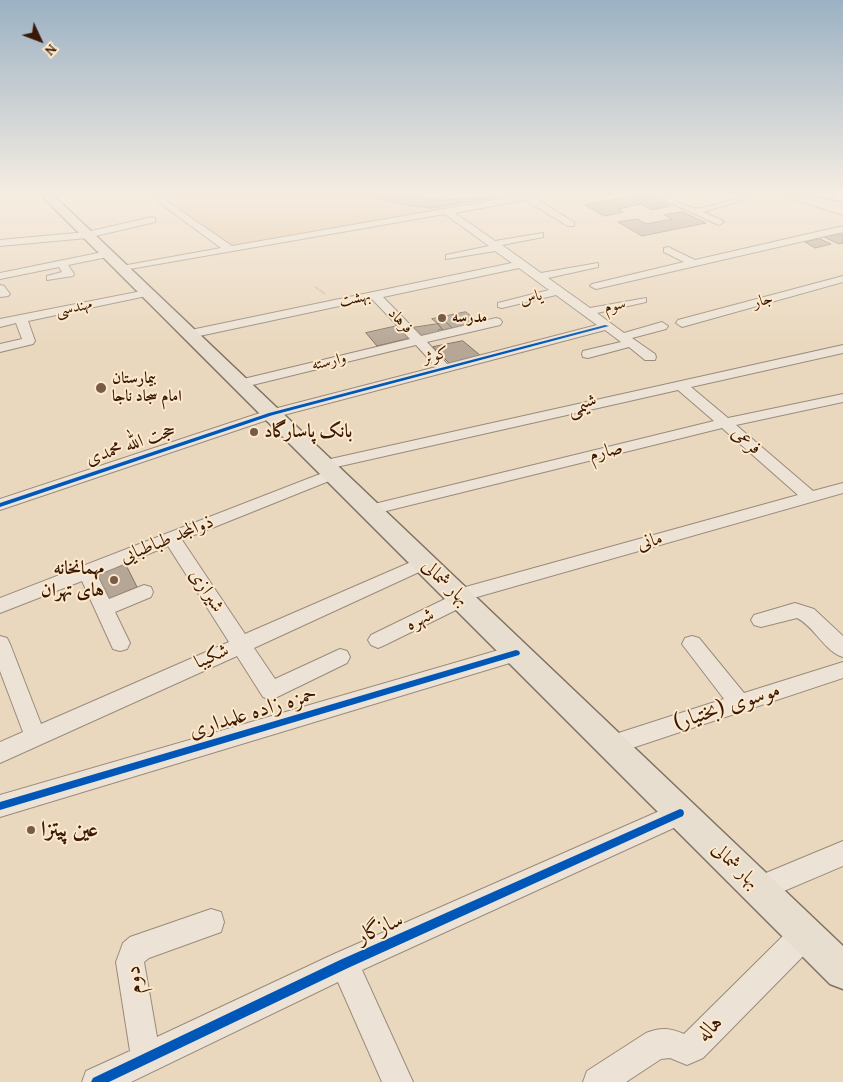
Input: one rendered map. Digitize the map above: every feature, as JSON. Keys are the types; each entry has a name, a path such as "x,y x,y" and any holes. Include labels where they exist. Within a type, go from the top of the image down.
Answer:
{"main road":[{"name":"بهار شمالی","path":"99,245 843,971"}],"street":[{"path":"224,245 230,250"},
{"path":"0,276 61,263 115,261 230,250 255,245"},
{"path":"596,286 772,245"},
{"path":"450,257 496,246 650,357"},
{"path":"668,250 692,263"},
{"path":"51,278 70,274 61,263"},
{"name":"بهشت","path":"190,334 521,264"},
{"path":"539,277 594,265"},
{"name":"جار","path":"682,323 843,279"},
{"path":"0,288 4,294 0,294"},
{"name":"یاس","path":"502,305 559,291"},
{"name":"مهندسی","path":"0,324 147,293"},
{"name":"فرهاد","path":"375,295 444,368"},
{"name":"سوم","path":"588,312 642,300"},
{"path":"0,348 29,341 21,319"},
{"name":"وارسته","path":"240,384 496,322"},
{"name":"کوثر","path":"271,414 607,326"},
{"path":"588,354 662,326"},
{"name":"شیمی","path":"328,469 681,385 843,349"},
{"name":"فرعی","path":"681,385 810,498"},
{"name":"صارم","path":"370,510 725,423 843,398"},
{"name":"حجت الله محمدی","path":"0,505 271,414"},
{"name":"ذوالمجد طباطبایی","path":"0,606 172,538 328,469"},
{"name":"مانی","path":"460,598 843,488"},
{"name":"شیرازی","path":"172,538 271,690 340,657"},
{"name":"شکیبا","path":"0,752 424,563"},
{"path":"87,572 120,643"},
{"path":"104,609 144,592"},
{"name":"شهره","path":"378,640 460,598"},
{"path":"762,620 796,610 802,611 812,618 843,649"},
{"path":"0,644 35,736"},
{"path":"692,644 740,703"},
{"name":"حمزه زاده علمداری","path":"0,806 516,653"},
{"name":"موسوی (بختیار)","path":"611,745 843,670"},
{"name":"سازگار","path":"97,1082 344,964 680,813"},
{"path":"758,888 843,853"},
{"name":"دوم","path":"146,1059 130,962 133,953 140,947 211,922"},
{"name":"هاله","path":"598,1082 657,1044 670,1043 687,1050 692,1047 805,934"},
{"path":"344,964 398,1082"}],"building":[{"path":"811,245 825,245 815,248"},
{"path":"466,312 478,322 452,328 446,322 438,324 432,319"},
{"path":"446,322 452,328 443,330 438,324"},
{"path":"438,324 442,329 438,330 440,332 420,336 411,328"},
{"path":"397,326 410,338 377,346 366,333"},
{"path":"463,341 481,356 450,364 433,347"},
{"name":"مهمانخانه های تهران","path":"124,561 137,587 104,601 91,574"}],"cycle path":[{"path":"0,505 271,414 607,326"},
{"path":"0,806 516,653"},
{"path":"97,1082 344,964 680,813"}],"place":[{"name":"مدرسه","path":"442,318"},
{"name":"بیمارستان امام سجاد ناجا","path":"101,388"},
{"name":"بانک پاسارگاد","path":"254,432"},
{"name":"مهمانخانه های تهران","path":"114,580"},
{"name":"عین پیتزا","path":"31,830"}]}
